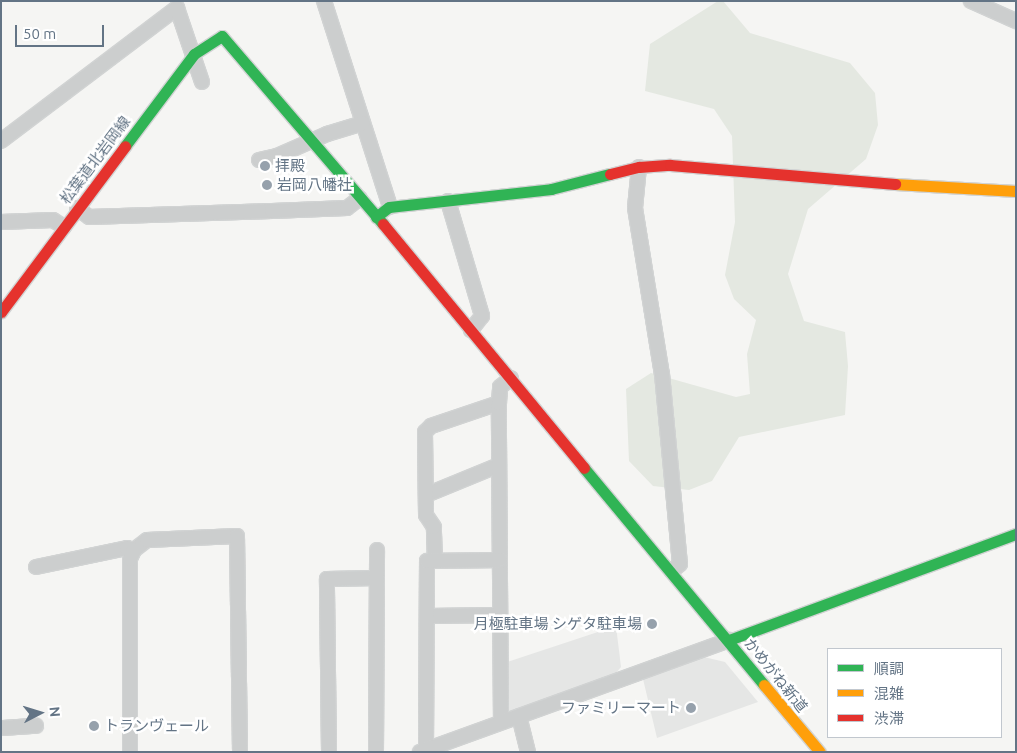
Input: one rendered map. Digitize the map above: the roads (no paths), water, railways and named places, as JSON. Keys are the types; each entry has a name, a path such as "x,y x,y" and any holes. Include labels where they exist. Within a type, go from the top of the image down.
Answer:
{"street":[{"path":"324,1 390,207"},
{"path":"972,1 1016,21"},
{"path":"1,141 177,8 202,82"},
{"name":"松葉道北岩岡線","path":"1,312 194,54 222,36"},
{"name":"かめがね新道","path":"222,36 376,216 820,752"},
{"path":"259,160 277,156 362,122"},
{"path":"376,216 390,207 551,189 639,167 670,166 919,186 1016,190"},
{"path":"639,167 635,208 662,374 680,564 672,571"},
{"path":"77,208 89,218 262,212 347,208 360,198"},
{"path":"448,201 482,316 470,330"},
{"path":"1,222 53,220 64,227"},
{"path":"501,722 499,403 500,387 511,378"},
{"path":"435,561 434,527 426,515 425,432 427,428 499,403"},
{"path":"426,495 499,465"},
{"path":"500,560 427,561 428,616 423,751 1016,534"},
{"path":"130,752 130,559 134,550 147,540 237,536 240,752"},
{"path":"36,567 127,548 134,550"},
{"path":"376,752 377,550"},
{"path":"329,752 327,579 377,578"},
{"path":"428,616 500,615"},
{"path":"519,716 528,752"},
{"path":"4,728 36,726"}],"place":[{"name":"拝殿","path":"265,166"},
{"name":"岩岡八幡社","path":"267,185"},
{"name":"月極駐車場 シゲタ駐車場","path":"652,624"},
{"name":"ファミリーマート","path":"691,708"},
{"name":"トランヴェール","path":"94,726"}]}
